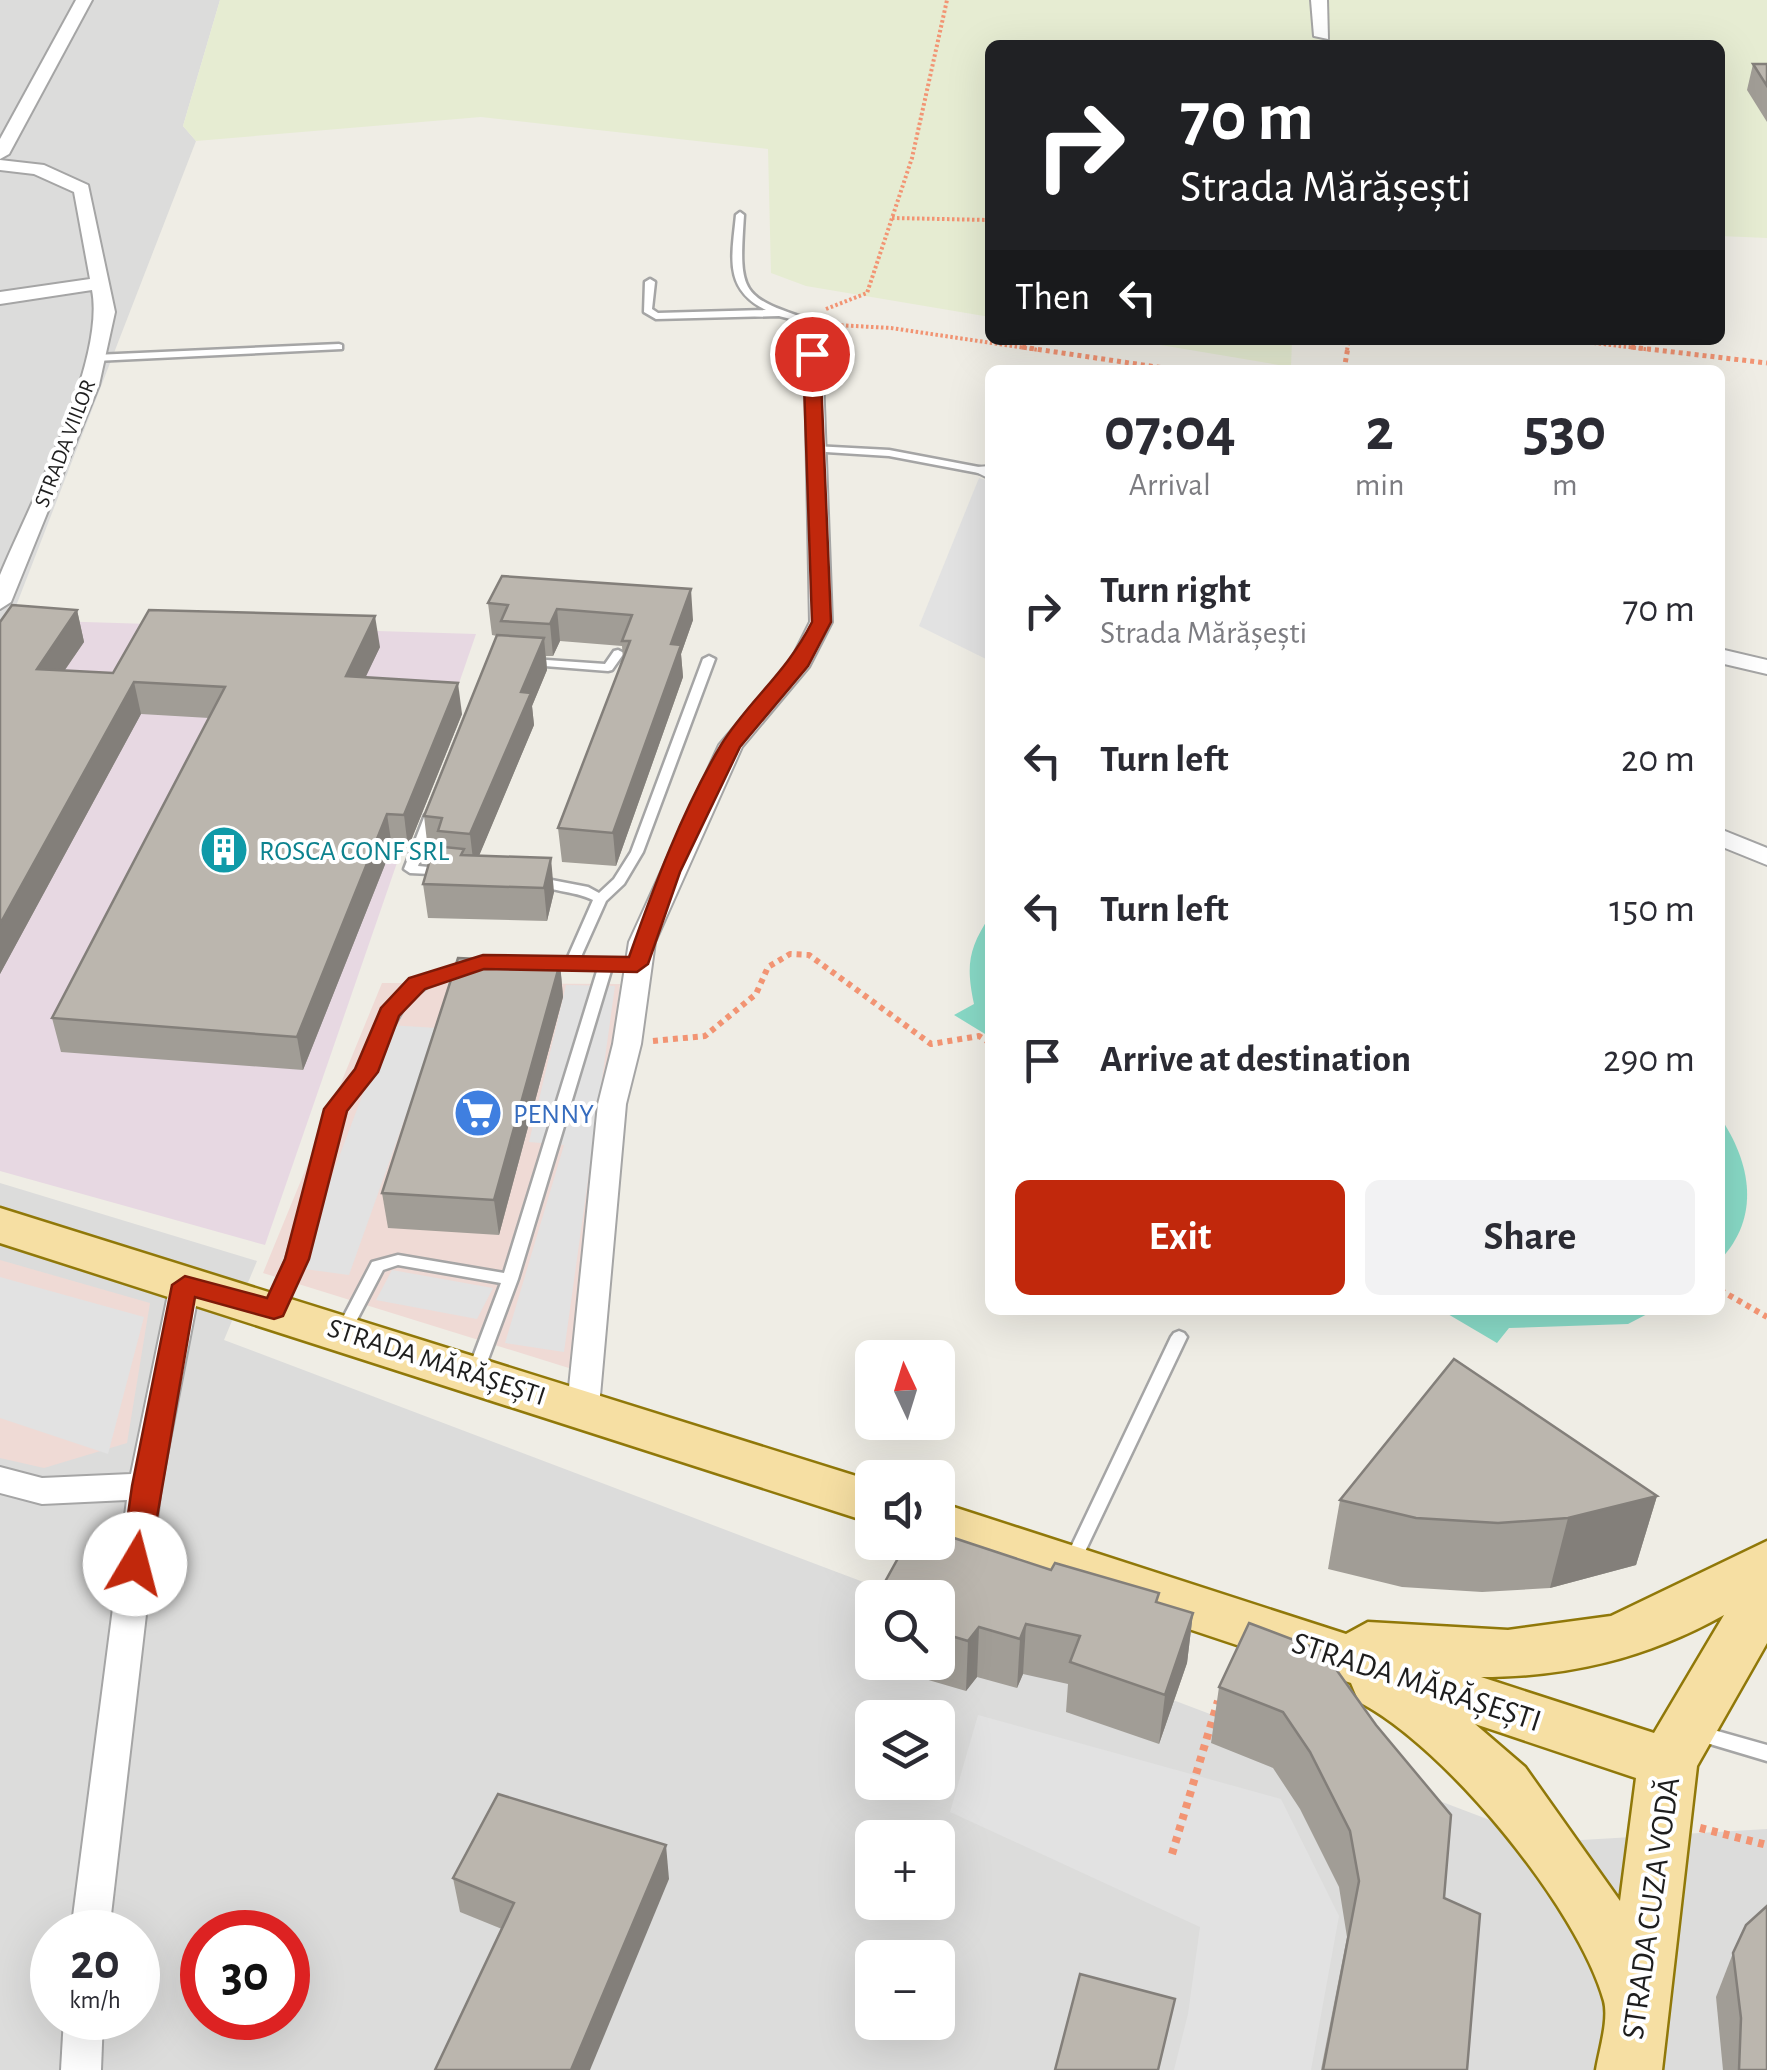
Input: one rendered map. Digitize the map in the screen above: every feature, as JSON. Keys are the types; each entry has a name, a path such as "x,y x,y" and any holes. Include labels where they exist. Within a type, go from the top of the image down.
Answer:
{"main road":[{"name":"STRADA MĂRĂȘEȘTI","path":"0,1225 855,1496"},
{"name":"STRADA MĂRĂȘEȘTI","path":"955,1530 1672,1770"},
{"path":"1283,1638 1429,1652 1561,1651 1643,1629 1767,1564"},
{"name":"STRADA CUZA VODĂ","path":"1629,2070 1635,1998 1672,1770 1767,1592"},
{"path":"1283,1638 1402,1696 1504,1785 1588,1902 1635,1998"}],"street":[{"path":"0,154 84,0"},
{"path":"1319,0 1322,36"},
{"name":"STRADA VIILOR","path":"0,165 38,168 82,189 106,312 89,385 0,602"},
{"path":"0,298 101,284"},
{"path":"583,1407 612,1104 627,1044 637,964 670,872 731,745 802,662 822,622 811,323"},
{"path":"1725,657 1767,667"},
{"path":"1725,839 1767,857"},
{"path":"93,1910 145,1486 185,1285"},
{"path":"0,1480 42,1491 145,1486"},
{"path":"81,2070 83,2040"}],"lane":[{"path":"740,215 736,275 743,293 779,313 811,323"},
{"path":"650,282 648,310 656,316 779,313"},
{"path":"95,358 339,347"},
{"path":"814,449 888,453 985,472"},
{"path":"513,660 608,668 618,653"},
{"path":"572,962 600,899 618,881 636,852 709,659"},
{"path":"438,798 410,868 464,874"},
{"path":"518,879 554,883 600,899"},
{"path":"274,1310 297,1259 336,1109 366,1072 389,1013 417,984 443,972 483,962 637,964"},
{"path":"475,1374 510,1279 606,964"},
{"path":"344,1332 377,1266 398,1260 510,1279"},
{"path":"1069,1567 1179,1337"},
{"path":"1672,1770 1767,1753"}],"path":[{"path":"811,323 820,312 868,293 932,84 947,0"},
{"path":"892,218 985,220"},
{"path":"811,323 890,328 985,342"},
{"path":"1006,345 1143,365"},
{"path":"1612,345 1767,363"},
{"path":"627,1044 705,1036 756,994 768,967 790,954 809,955 930,1044 978,1036 985,1040"},
{"path":"1725,1293 1767,1317"},
{"path":"1172,1854 1220,1694"},
{"path":"1672,1770 1767,1845"}],"shaded area":[{"path":"0,0 220,0 183,126 196,141 16,606 0,635"},
{"path":"979,478 985,480 985,659 919,626"},
{"path":"19,620 476,634 265,1245 0,1171 0,652"},
{"path":"985,924 985,1034 954,1015 974,1004 970,979 977,938"},
{"path":"382,983 620,984 572,1369 263,1273"},
{"path":"566,985 615,986 564,1352 505,1343 564,1145 529,1142"},
{"path":"389,1025 437,1028 349,1275 297,1268"},
{"path":"1725,1125 1739,1153 1747,1190 1742,1226 1725,1253"},
{"path":"0,1183 257,1261 224,1340 858,1580 855,1580 855,1680 955,1680 955,1617 1548,1842 1767,1829 1767,2070 0,2070"},
{"path":"0,1260 150,1303 127,1443 44,1468 0,1458"},
{"path":"392,1270 493,1288 477,1319 376,1300"},
{"path":"0,1277 144,1317 108,1454 0,1418"},
{"path":"1449,1315 1645,1315 1628,1324 1509,1328 1497,1343"},
{"path":"978,1715 1281,1799 1339,1916 1311,2070 1174,2070 1188,2014 1200,1927 950,1812"}],"green space":[{"path":"220,0 1767,0 1767,238 1725,236 1725,40 985,40 985,316 806,286 771,273 768,149 481,117 196,141 183,126"},
{"path":"1161,345 1292,345 1291,365"}],"building":[{"path":"1753,64 1767,64 1767,86"},
{"path":"502,576 691,589 671,644 681,645 613,833 558,828 630,641 622,641 632,615 557,609 550,624 501,621 508,605 488,603"},
{"path":"12,605 77,610 37,669 113,673 149,610 375,616 346,676 458,683 404,815 387,814 297,1037 52,1018 225,687 134,682 0,924 0,622"},
{"path":"497,635 544,638 521,692 531,693 470,834 438,831 442,818 424,816"},
{"path":"434,846 464,849 461,855 551,858 544,888 423,884"},
{"name":"PENNY","path":"458,958 560,963 494,1200 382,1193"},
{"path":"1454,1359 1657,1496 1568,1518 1498,1523 1416,1518 1340,1500"},
{"path":"955,1538 1051,1570 1055,1563 1159,1593 1156,1602 1193,1613 1165,1695 1070,1662 1080,1636 1026,1624 1020,1639 979,1627 968,1641 955,1637 955,1580 886,1580 897,1560 955,1560"},
{"path":"1249,1623 1323,1651 1376,1725 1451,1815 1444,1898 1480,1914 1467,2070 1323,2070 1359,1881 1350,1831 1310,1752 1283,1712 1219,1687"},
{"path":"498,1794 666,1845 571,2070 435,2070 514,1903 453,1878"},
{"path":"1767,1906 1767,2070 1739,2070 1741,2018 1733,1953 1746,1925"},
{"path":"1080,1974 1175,1999 1158,2070 1055,2070"}],"place":[{"name":"ROSCA CONF SRL","path":"224,850"},
{"name":"PENNY","path":"478,1113"}],"route":[{"path":"135,1564 145,1486 185,1285 274,1310 297,1259 336,1109 342,1096 366,1072 389,1013 417,984 443,972 483,962 637,964 670,872 731,745 802,662 822,622 812,354"}]}
